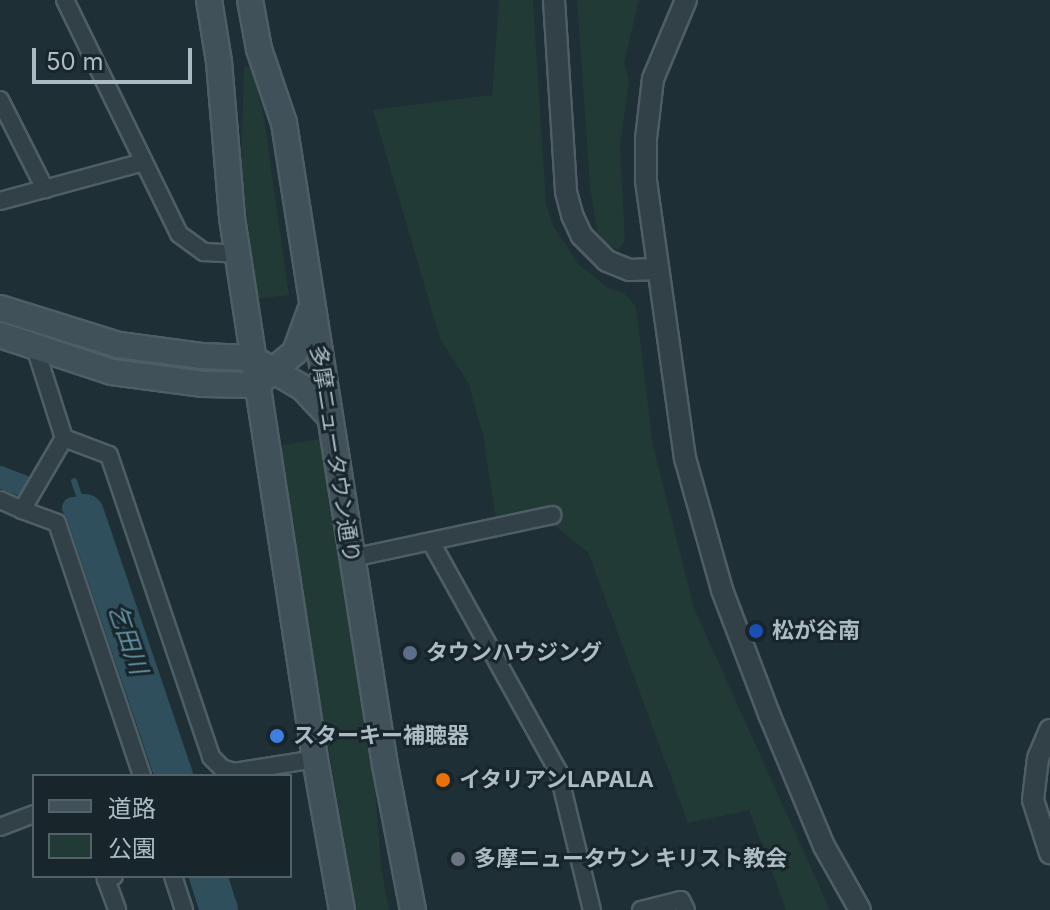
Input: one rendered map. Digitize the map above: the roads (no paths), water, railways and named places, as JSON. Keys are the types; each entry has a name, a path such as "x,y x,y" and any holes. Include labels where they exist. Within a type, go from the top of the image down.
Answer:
{"main road":[{"path":"209,0 219,62 237,254 252,358 266,377 315,759 342,910"},
{"name":"多摩ニュータウン通り","path":"250,0 259,49 284,123 401,863 413,910"},
{"path":"266,377 301,341 311,305"},
{"path":"0,308 119,345 201,356 252,358"},
{"path":"0,335 36,350 147,378 266,377 303,388 329,416"}],"street":[{"path":"65,0 179,234 190,245 204,252 237,254"},
{"path":"554,0 566,192 572,215 582,236 607,261 629,270 657,269"},
{"path":"686,0 663,49 648,108 646,181 685,458 722,590 808,811 860,910"},
{"path":"0,100 45,189"},
{"path":"0,201 144,162"},
{"path":"22,510 64,438 36,350"},
{"path":"64,438 109,455 211,757 222,768 234,772 315,759"},
{"path":"0,500 57,523 141,774"},
{"path":"352,558 552,515"},
{"path":"431,542 558,771 592,910"},
{"path":"1050,730 1038,758 1033,800 1050,853"},
{"path":"0,827 32,815"},
{"path":"109,878 106,879 117,910"},
{"path":"174,878 184,910"},
{"path":"641,910 681,900 686,910"}],"waterway":[{"path":"0,477 23,486"},
{"path":"74,481 85,513"},
{"name":"乞田川","path":"73,508 85,513"},
{"name":"乞田川","path":"85,513 173,774"},
{"name":"乞田川","path":"209,878 219,910"}],"place":[{"name":"松が谷南","path":"756,631"},
{"name":"タウンハウジング","path":"410,653"},
{"name":"スターキー補聴器","path":"277,736"},
{"name":"イタリアンLAPALA","path":"443,780"},
{"name":"多摩ニュータウン キリスト教会","path":"458,859"}]}
